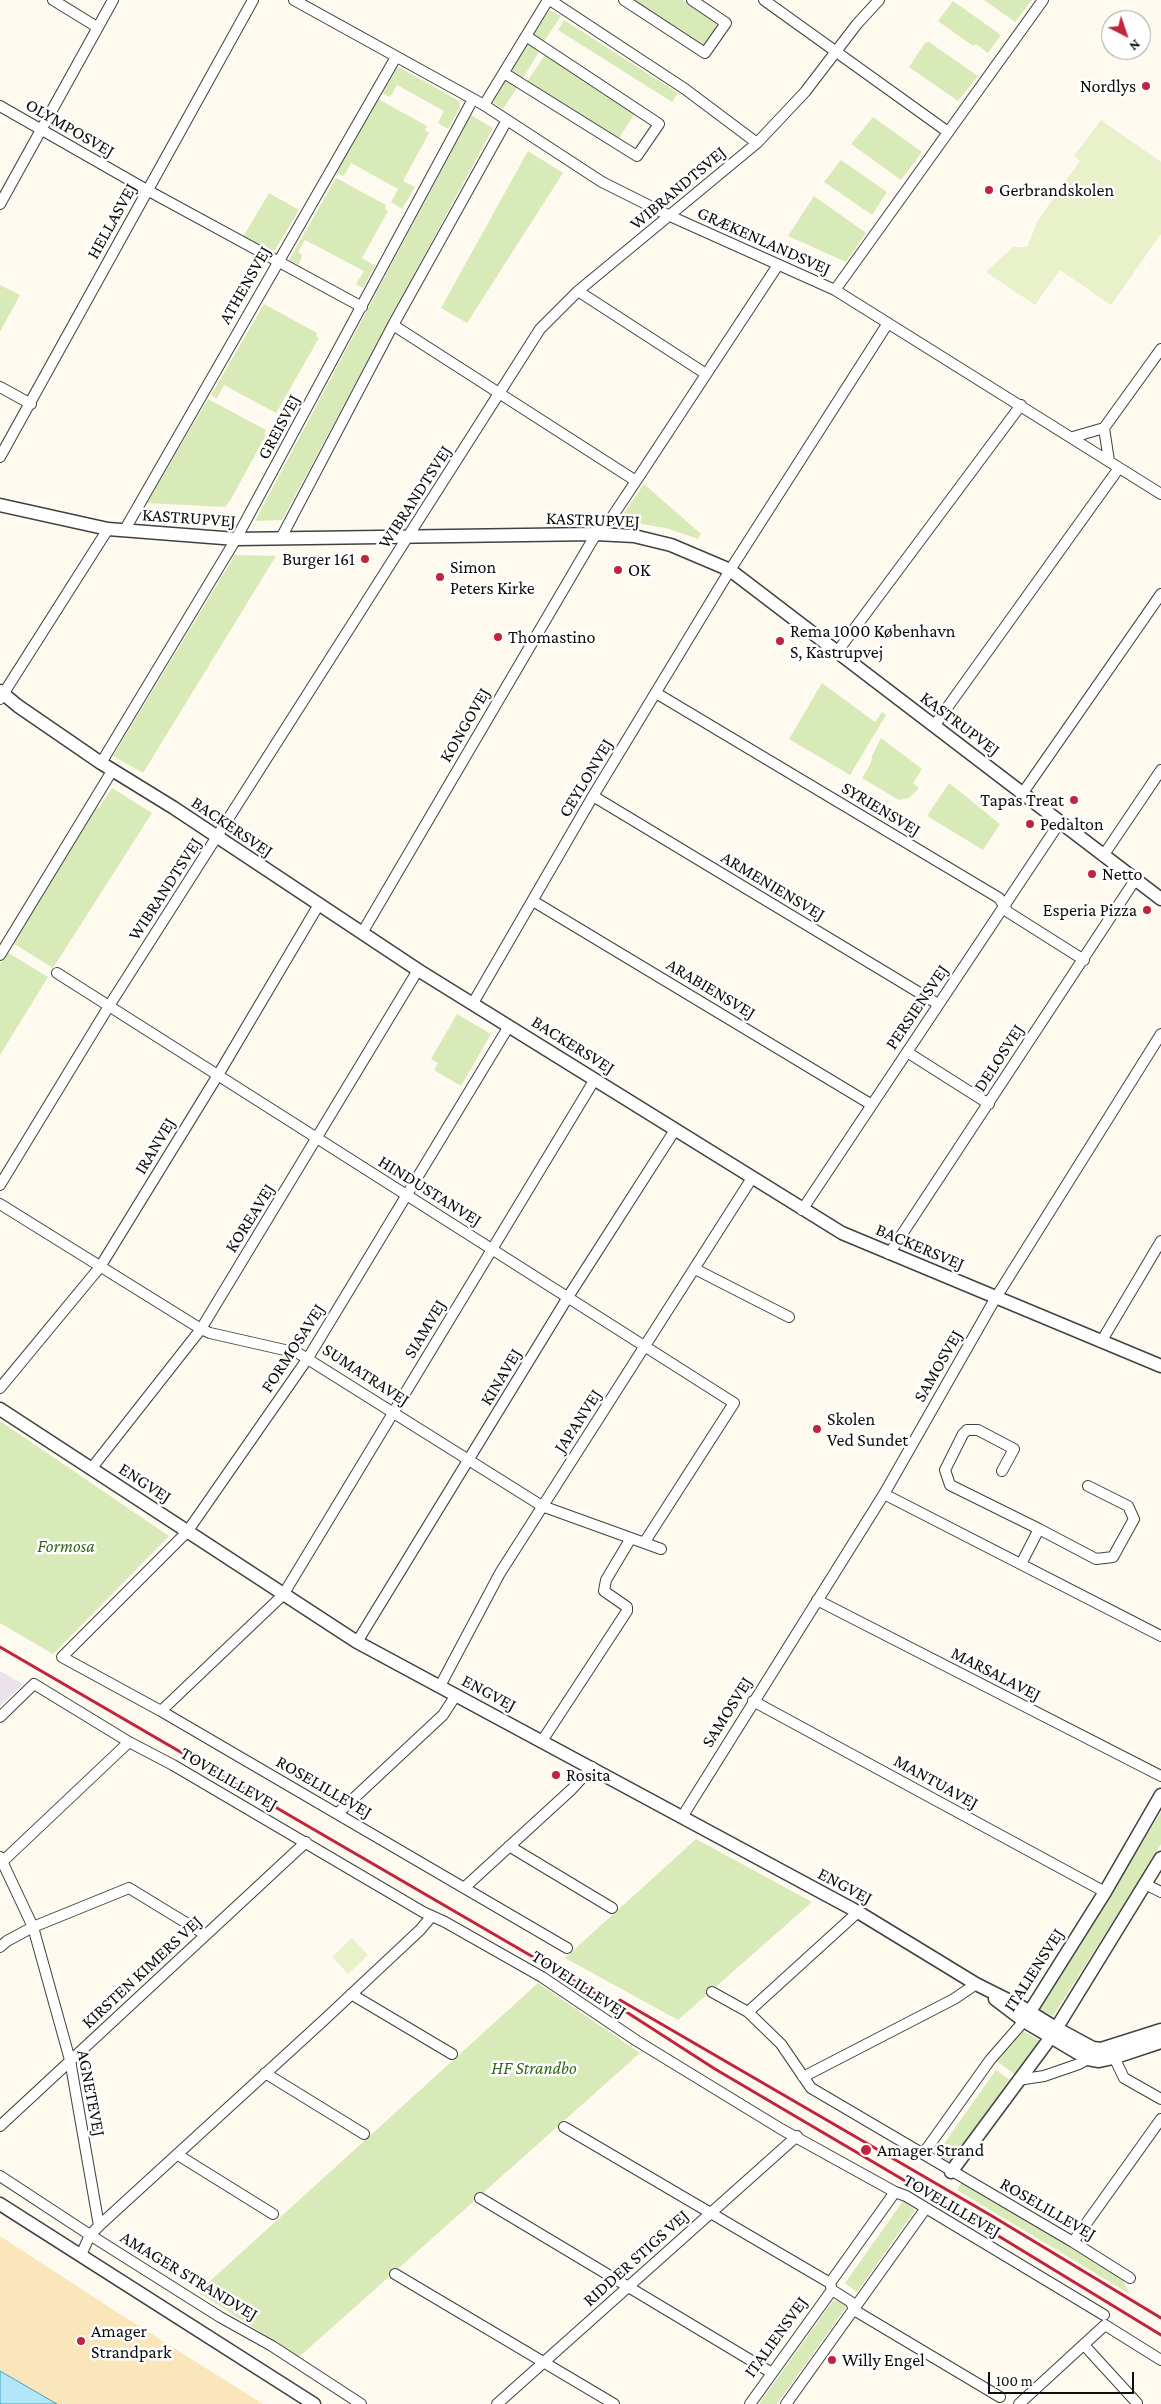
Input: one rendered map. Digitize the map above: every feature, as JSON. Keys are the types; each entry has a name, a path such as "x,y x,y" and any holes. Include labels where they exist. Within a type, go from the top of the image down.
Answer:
{"street":[{"path":"53,0 98,27"},
{"path":"0,204 113,0"},
{"name":"HELLASVEJ","path":"0,457 253,0"},
{"name":"GRÆKENLANDSVEJ","path":"294,0 484,105 602,182 670,216 835,290 1073,437 1161,494"},
{"path":"484,105 549,0 685,89 757,143"},
{"path":"624,0 705,53 726,23 692,0"},
{"path":"764,0 948,132"},
{"name":"WIBRANDTSVEJ","path":"0,1184 109,1006 540,329 578,291 757,143 806,92 879,0"},
{"path":"835,290 1043,0"},
{"path":"504,73 637,156 659,124 526,36"},
{"name":"ATHENSVEJ","path":"124,531 396,57"},
{"name":"GREISVEJ","path":"101,763 236,539 473,100"},
{"name":"OLYMPOSVEJ","path":"0,106 148,190 362,307"},
{"path":"281,538 393,325 507,120"},
{"name":"KONGOVEJ","path":"362,933 596,534 610,520 778,265"},
{"path":"578,291 706,374"},
{"name":"CEYLONVEJ","path":"473,1003 593,796 730,570 888,323"},
{"path":"393,325 636,481"},
{"path":"1073,437 1104,428 1161,349"},
{"path":"0,387 31,404"},
{"path":"837,652 1021,405"},
{"path":"1104,428 1109,461"},
{"path":"934,726 1119,468"},
{"name":"KASTRUPVEJ","path":"0,505 108,529 236,539 314,536 407,538 596,534 634,536 671,545 730,570 1161,899"},
{"path":"1,695 108,529"},
{"path":"1022,794 1161,594"},
{"name":"SYRIENSVEJ","path":"656,693 999,898 1008,912 1084,960"},
{"name":"BACKERSVEJ","path":"1,695 112,771 174,808 318,906 802,1210 842,1233 889,1254 1161,1366"},
{"path":"1103,856 1161,770"},
{"path":"0,955 4,939 112,771"},
{"name":"ARMENIENSVEJ","path":"593,796 938,1004"},
{"name":"PERSIENSVEJ","path":"802,1210 1003,905 1060,822"},
{"name":"DELOSVEJ","path":"889,1254 1135,880"},
{"name":"ARABIENSVEJ","path":"533,901 872,1105"},
{"name":"IRANVEJ","path":"0,1388 100,1267 318,906"},
{"name":"KOREAVEJ","path":"91,1469 201,1329 418,970"},
{"name":"HINDUSTANVEJ","path":"57,973 734,1403 644,1543"},
{"name":"FORMOSAVEJ","path":"62,1657 187,1532 308,1358 508,1026"},
{"name":"SAMOSVEJ","path":"682,1818 753,1701 884,1494 996,1299 1161,1034"},
{"path":"907,1052 989,1104"},
{"name":"SIAMVEJ","path":"162,1711 283,1595 595,1080"},
{"name":"KINAVEJ","path":"357,1642 568,1297 675,1130"},
{"name":"JAPANVEJ","path":"440,1686 500,1573 752,1178"},
{"name":"SUMATRAVEJ","path":"0,1204 201,1329 210,1333 298,1352 542,1506 661,1549"},
{"path":"1101,1342 1161,1241"},
{"path":"695,1269 789,1317"},
{"name":"ENGVEJ","path":"0,1409 357,1642 858,1912 1090,2053"},
{"path":"1002,1471 1014,1449 978,1430 967,1430 963,1434 945,1470 950,1484 1096,1559 1113,1557 1134,1519 1128,1506 1088,1486"},
{"path":"884,1494 1161,1636"},
{"path":"1021,1564 1039,1529"},
{"path":"542,1741 627,1611 627,1607 604,1591 606,1580 631,1538"},
{"name":"MARSALAVEJ","path":"817,1600 1161,1776"},
{"name":"ROSELILLEVEJ","path":"62,1657 162,1711 567,1948"},
{"name":"TOVELILLEVEJ","path":"0,1718 34,1684 129,1742 150,1751 431,1917 445,1922 542,1977 637,2041 797,2136 926,2208 1104,2320 1161,2360"},
{"path":"338,1813 443,1715 456,1695"},
{"name":"MANTUAVEJ","path":"753,1701 1104,1892"},
{"path":"1,1860 129,1742"},
{"path":"465,1887 572,1789 592,1768"},
{"name":"ITALIENSVEJ","path":"923,2154 990,2060 1027,2016 1104,1892 1161,1795"},
{"name":"KIRSTEN KIMERS VEJ","path":"0,2126 306,1842"},
{"path":"509,1846 612,1908"},
{"path":"951,2172 1053,2032 1161,1858"},
{"name":"AGNETEVEJ","path":"1,1860 33,1927 70,2060 99,2226"},
{"path":"1145,1884 1161,1892"},
{"path":"0,1947 7,1940 33,1927 129,1888 206,1935"},
{"path":"748,2012 858,1912"},
{"path":"81,2255 90,2235 99,2226 420,1930 431,1917"},
{"path":"803,2077 954,1999 976,1984"},
{"name":"ROSELILLEVEJ","path":"712,1992 748,2012 781,2044 811,2088 1073,2242 1130,2278"},
{"path":"351,1994 452,2054"},
{"path":"1112,2052 1161,2030"},
{"path":"1018,2080 1044,2076 1079,2064 1090,2053 1112,2052 1161,2042"},
{"path":"1112,2052 1124,2078 1161,2100"},
{"path":"265,2073 364,2134"},
{"path":"1073,2242 1161,2119"},
{"path":"564,2126 831,2287"},
{"name":"RIDDER STIGS VEJ","path":"497,2404 797,2136"},
{"path":"178,2155 273,2214"},
{"name":"AMAGER STRANDVEJ","path":"0,2176 90,2235 272,2346 361,2404"},
{"name":"ITALIENSVEJ","path":"750,2404 895,2192"},
{"path":"480,2198 627,2288 772,2373"},
{"path":"0,2204 314,2404"},
{"path":"786,2404 926,2208"},
{"path":"395,2274 614,2404"},
{"name":"ITALIENSVEJ","path":"831,2287 851,2302 854,2310 1000,2397"},
{"path":"1019,2404 1084,2345 1104,2320"},
{"path":"1084,2345 1137,2402"}],"shaded area":[{"path":"0,1671 23,1684 0,1706"}],"green space":[{"path":"627,0 683,0 715,22 717,27 707,45 703,47"},
{"path":"984,0 1032,0 1015,22"},
{"path":"953,1 1001,35 988,53 976,44 973,46 938,21"},
{"path":"550,10 561,16 543,43 532,36"},
{"path":"564,20 678,93 672,102 558,30"},
{"path":"529,42 541,49 521,81 509,73"},
{"path":"929,42 978,76 958,101 909,67 925,43"},
{"path":"545,55 636,112 617,141 527,82"},
{"path":"399,67 459,101 460,107 448,129 438,123 444,111 397,85 390,97 382,93 395,70"},
{"path":"506,79 518,86 503,109 494,103 494,99"},
{"path":"378,99 427,126 425,130 429,133 403,181 415,187 402,209 391,202 398,189 351,163 344,176 336,173"},
{"path":"471,115 493,128 282,520 255,521"},
{"path":"873,117 922,152 901,180 851,144"},
{"path":"1101,120 1161,162 1161,234 1111,305 1060,270 1035,305 986,272 1013,247 1027,247 1038,220 1080,161 1074,156"},
{"path":"528,151 563,173 467,323 441,308"},
{"path":"841,160 887,192 872,215 824,182"},
{"path":"336,178 386,205 385,209 388,211 362,258 375,266 363,288 356,284 364,271 305,240 298,252 302,255 299,265 289,260"},
{"path":"269,193 299,210 275,250 271,251 243,237"},
{"path":"814,196 866,233 846,262 788,236"},
{"path":"0,285 20,295 0,332"},
{"path":"264,304 317,333 316,336 319,338 276,413 224,385 217,398 211,395"},
{"path":"208,399 266,430 264,434 266,435 231,499 225,507 147,503"},
{"path":"644,484 701,534 698,539 666,528 623,521 621,517"},
{"path":"235,555 276,556 143,773 113,756"},
{"path":"822,683 875,722 882,712 886,715 850,775 789,739"},
{"path":"881,738 922,769 913,783 919,788 909,798 899,800 862,778 871,763 872,756"},
{"path":"949,783 1000,824 983,850 927,816"},
{"path":"112,788 152,813 53,968 13,943 96,808 99,808"},
{"path":"7,952 48,977 0,1055 0,964"},
{"path":"457,1014 491,1034 461,1086 434,1070 438,1063 431,1059"},
{"name":"Formosa","path":"0,1421 169,1536 53,1654 0,1623"},
{"path":"1161,1812 1161,1844 1133,1890 1053,2016 1040,2009"},
{"path":"696,1839 812,1902 678,2020 565,1958"},
{"path":"352,1938 368,1955 348,1974 332,1957"},
{"name":"HF Strandbo","path":"538,1983 640,2053 299,2357 198,2292"},
{"path":"1023,2031 1042,2042 1017,2076 999,2063 996,2058"},
{"path":"996,2070 1010,2080 950,2163 936,2155"},
{"path":"963,2180 1122,2279 1130,2294 957,2190"},
{"path":"903,2201 915,2210 857,2292 845,2283"},
{"path":"840,2299 847,2305 844,2310 777,2404 759,2404 832,2302"}],"sand":[{"name":"Amager Strandpark","path":"0,2236 263,2404 57,2404 0,2371"}],"water":[{"path":"0,2371 57,2404 0,2404"}],"railway":[{"path":"0,1647 614,2004 715,2069 987,2229 1161,2335"},
{"path":"620,2000 992,2216 1161,2318"}],"place":[{"name":"Nordlys","path":"1146,86"},
{"name":"Gerbrandskolen","path":"989,190"},
{"name":"Burger 161","path":"365,559"},
{"name":"OK","path":"618,570"},
{"name":"Simon Peters Kirke","path":"440,577"},
{"name":"Thomastino","path":"498,637"},
{"name":"Rema 1000 København S, Kastrupvej","path":"780,641"},
{"name":"Tapas Treat","path":"1074,800"},
{"name":"Pedalton","path":"1030,824"},
{"name":"Netto","path":"1092,874"},
{"name":"Esperia Pizza","path":"1147,910"},
{"name":"Skolen Ved Sundet","path":"817,1429"},
{"name":"Rosita","path":"556,1775"},
{"name":"Amager Strand","path":"866,2150"},
{"name":"Amager Strandpark","path":"81,2341"},
{"name":"Willy Engel","path":"832,2360"}]}
